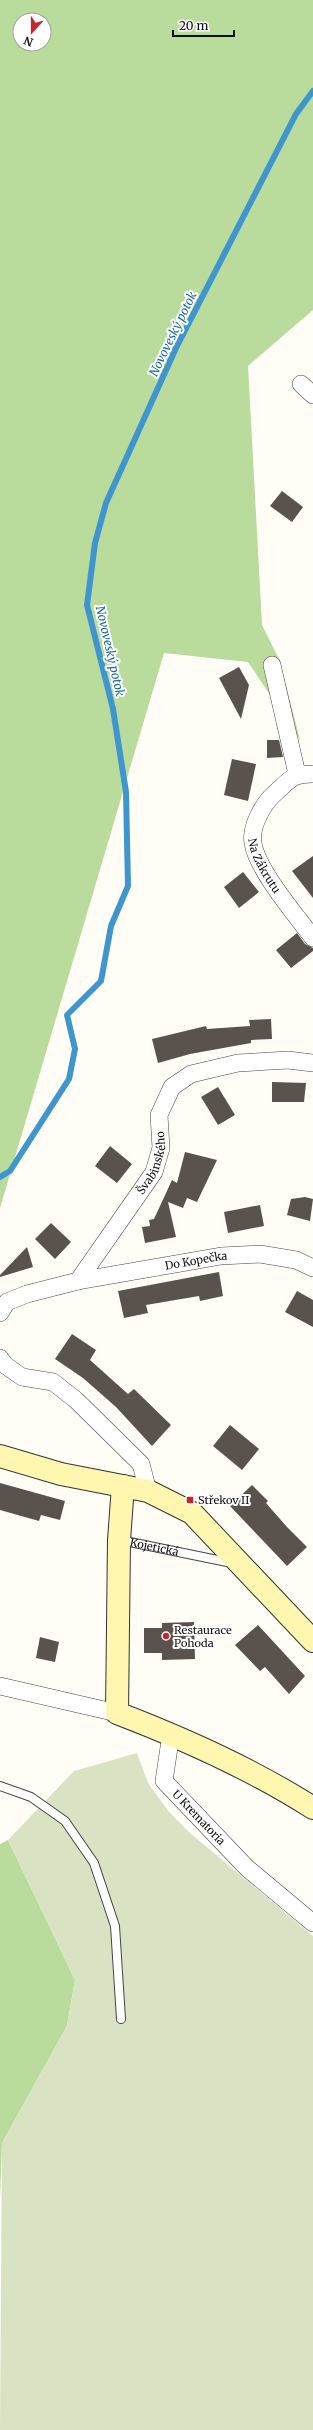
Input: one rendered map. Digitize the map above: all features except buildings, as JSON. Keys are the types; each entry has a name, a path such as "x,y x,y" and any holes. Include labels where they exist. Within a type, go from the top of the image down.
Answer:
{"street":[{"name":"Na Zákrutu","path":"272,664 305,774 268,799 257,819 252,842 263,870 313,938"},
{"name":"Švabinského","path":"78,1281 154,1172 161,1148 159,1115 172,1087 191,1074 238,1064 288,1060 313,1063"},
{"name":"Do Kopečka","path":"78,1281 229,1256 260,1254 296,1260 313,1268"},
{"path":"0,1313 7,1302 27,1294 78,1281"},
{"path":"0,1358 5,1365 22,1377 53,1382 76,1400 141,1464 148,1490"},
{"path":"0,1456 61,1474 148,1490 192,1513 243,1565 313,1641"},
{"name":"Kojetická","path":"120,1540 123,1486"},
{"path":"117,1713 120,1540"},
{"path":"0,1686 117,1713 171,1734 282,1788 313,1808"},
{"name":"U Krematoria","path":"171,1734 164,1781 247,1868 313,1923"}],"lane":[{"name":"Kojetická","path":"120,1540 243,1565"},
{"path":"0,1786 31,1797 65,1821 94,1863 115,1926 121,2019"}],"green space":[{"path":"0,0 313,0 313,310 248,366 262,625 280,661 300,740 248,662 164,653 0,1208"},
{"path":"137,1753 148,1783 169,1812 190,1833 313,1936 313,2430 0,2430 2,2143 67,2026 75,1980 8,1840 74,1771"},
{"path":"8,1840 75,1980 67,2026 2,2143 0,2198 0,1844"}],"waterway":[{"name":"Novoveský potok","path":"0,1177 10,1171 69,1079 75,1049 67,1015 101,981 111,926 128,886 126,792 113,709 87,605 95,543 106,503 176,348 296,114 313,91"}],"place":[{"name":"Střekov II","path":"190,1500"},
{"name":"Restaurace Pohoda","path":"166,1636"}]}
